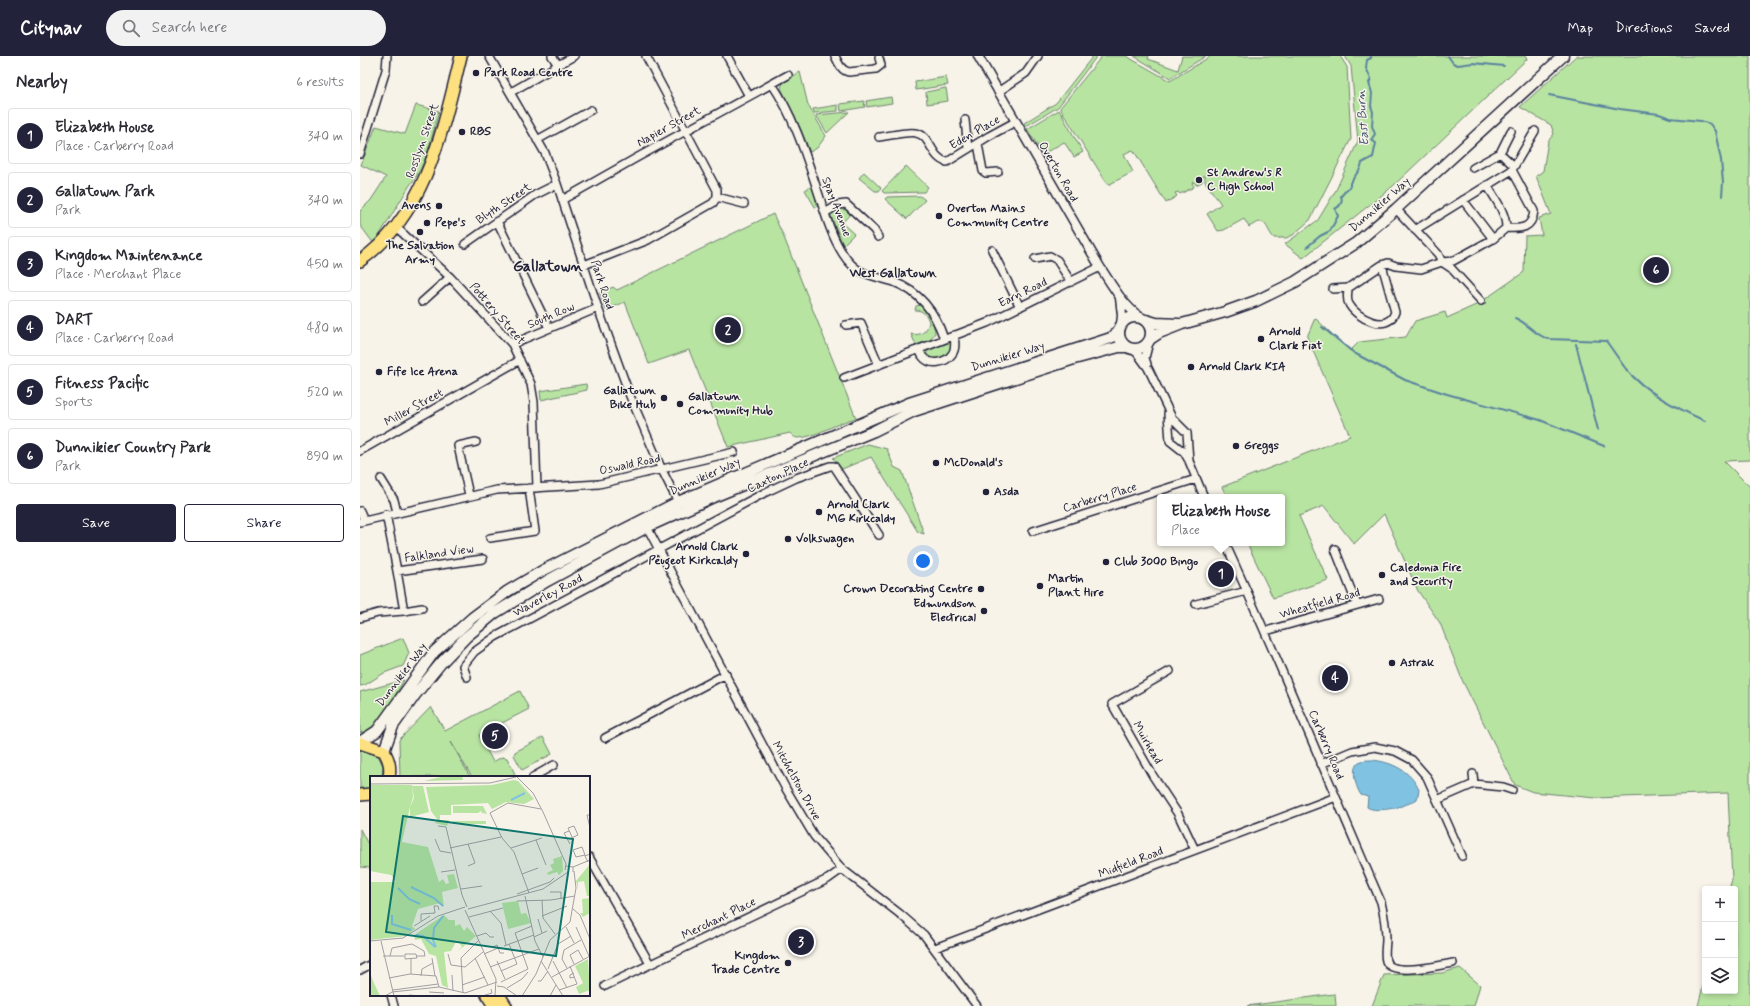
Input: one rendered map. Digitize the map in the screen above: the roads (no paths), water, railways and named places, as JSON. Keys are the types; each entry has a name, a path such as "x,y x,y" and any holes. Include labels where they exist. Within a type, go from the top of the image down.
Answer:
{"main road":[{"name":"Rosslyn Street","path":"360,261 382,243 396,227 412,201 428,170 449,104 461,56"},
{"name":"Dunnikier Way","path":"1149,341 1159,333 1182,324 1225,312 1256,301 1295,282 1356,243 1396,210 1563,56"},
{"path":"1127,319 1143,319 1151,329 1149,341 1141,348 1129,347 1120,339 1120,327 1127,319"},
{"name":"Dunnikier Way","path":"1143,319 1156,323 1182,324"},
{"name":"Dunnikier Way","path":"360,742 376,731 434,652 472,618 508,591 542,571 678,502 909,403 1108,339 1115,336 1120,327"},
{"name":"Dunnikier Way","path":"384,751 394,726 441,663 466,637 495,613 547,581 647,527 711,498 874,431 914,411 1067,361 1108,349 1129,347"},
{"path":"678,502 681,506 684,506 711,498"},
{"path":"609,537 637,526 644,525 647,527"},
{"path":"360,742 384,751 389,761 390,770 388,776"},
{"path":"488,996 494,1006"},
{"path":"501,996 506,1006"}],"street":[{"path":"360,154 386,70 387,56"},
{"name":"Park Road","path":"489,56 544,153 557,184 598,308 630,396 662,470 678,502"},
{"path":"552,56 558,65"},
{"path":"510,92 574,56"},
{"path":"584,265 648,240 672,228 713,203 717,197 717,190 646,56"},
{"path":"727,56 749,96"},
{"path":"835,56 840,66 845,71 849,72 876,69 881,65 880,58"},
{"name":"Overton Road","path":"978,56 1100,267 1120,298 1133,312 1143,319"},
{"path":"998,92 1026,73 1038,56"},
{"name":"Napier Street","path":"562,200 788,75"},
{"name":"Spay Avenue","path":"772,84 799,137 832,233 849,262 856,269 894,282 910,290 919,297 934,317 944,340"},
{"path":"537,140 592,110"},
{"path":"965,120 968,149"},
{"name":"Eden Place","path":"879,137 916,133 926,138 931,150 940,160 947,162 1015,122"},
{"path":"1473,168 1500,153 1511,131"},
{"path":"1415,230 1513,168 1535,131"},
{"path":"978,144 983,171 986,174 998,172"},
{"path":"1333,289 1348,288 1382,265 1388,263 1396,266 1421,269 1442,262 1452,261 1493,239 1506,228 1518,229 1527,226 1534,216 1534,211 1513,168 1500,153"},
{"name":"Blyth Street","path":"465,244 535,195 557,184"},
{"path":"1486,185 1503,212 1506,220 1506,228"},
{"path":"717,197 744,204"},
{"path":"1463,200 1493,239"},
{"path":"825,213 838,205 846,204 874,230 878,237"},
{"path":"1396,210 1438,254 1442,262 1451,268 1481,301"},
{"path":"497,221 549,328"},
{"name":"Pottery Street","path":"396,227 450,277 512,344 531,384 534,402 537,488"},
{"path":"992,250 1020,307"},
{"path":"1035,259 1050,256 1057,260 1071,282"},
{"path":"1348,288 1347,298 1349,305 1367,321 1373,323 1384,322 1394,317 1395,312 1392,299 1382,265"},
{"name":"Earn Road","path":"844,378 983,325 1100,267"},
{"path":"422,302 450,277"},
{"name":"Overton Road","path":"1120,298 1122,316 1120,327"},
{"name":"South Row","path":"512,344 598,308"},
{"path":"846,325 861,323 879,365"},
{"path":"919,349 924,358 928,361 942,361 948,359 955,347 954,335"},
{"path":"1149,341 1145,358 1148,368 1167,410 1180,428"},
{"path":"1129,347 1137,353 1148,368"},
{"name":"Miller Street","path":"360,451 520,360"},
{"path":"1167,410 1170,441 1177,446 1189,461"},
{"path":"1170,433 1174,428 1180,428 1186,431 1189,461 1203,494"},
{"path":"1177,446 1184,444 1188,439"},
{"path":"469,495 458,446 476,442"},
{"name":"Oswald Road","path":"362,521 386,514 497,490 599,484 734,452"},
{"name":"Caxton Place","path":"659,549 764,493 796,478 830,466 834,466 879,535"},
{"path":"381,479 394,500 397,512"},
{"name":"Carberry Place","path":"1033,531 1196,480"},
{"path":"490,538 535,531 529,488"},
{"path":"360,511 362,521"},
{"name":"Falkland View","path":"386,514 404,610"},
{"name":"Mitchelston Drive","path":"647,527 786,789 814,836 842,869 900,914 924,935 977,1006"},
{"name":"Carberry Road","path":"1226,546 1266,631 1321,764 1381,902 1385,922 1386,961 1391,967 1400,969 1421,969 1453,963"},
{"name":"Waverley Road","path":"467,677 463,666 474,652 495,637 659,549"},
{"path":"1335,549 1358,605"},
{"name":"Falkland View","path":"397,571 483,559"},
{"path":"1196,604 1247,591"},
{"name":"Wheatfield Road","path":"1266,631 1380,598"},
{"path":"360,618 378,613 422,608"},
{"name":"Muirhead","path":"1170,671 1112,704 1153,776 1178,814 1195,850"},
{"path":"605,738 726,674"},
{"path":"1321,764 1352,751 1375,748 1396,751 1412,760 1427,777 1462,856"},
{"path":"543,775 554,765"},
{"path":"1473,774 1474,784"},
{"path":"1437,800 1474,784 1502,787 1512,790"},
{"name":"Midfield Road","path":"934,948 1336,797"},
{"path":"590,858 650,964"},
{"name":"Merchant Place","path":"605,986 828,879 842,869"},
{"path":"360,970 370,965"},
{"path":"391,996 394,1006"}],"water":[{"path":"1364,760 1372,760 1394,765 1406,773 1416,783 1419,790 1417,799 1413,802 1392,808 1378,810 1367,807 1368,797 1361,795 1359,792 1354,773 1356,765 1359,762"}],"waterway":[{"name":"East Burn","path":"1307,247 1320,236 1330,231 1338,216 1335,209 1341,204 1341,196 1350,186 1350,183 1360,169 1362,163 1373,157 1376,143 1371,140 1375,134 1372,126 1372,93 1369,83 1371,79 1366,68 1367,60 1371,58 1371,56"},
{"path":"1448,56 1453,63 1458,65 1473,63 1504,66"},
{"path":"1549,95 1620,109 1659,114 1670,118 1701,121 1710,124 1715,131 1721,160 1723,182 1722,196"},
{"path":"1515,318 1540,335 1549,339 1606,341 1626,369 1652,393 1705,421"},
{"path":"1322,327 1354,353 1405,380 1447,394 1540,420 1604,446"},
{"path":"1576,344 1598,430"}],"place":[{"name":"Park Road Centre","path":"476,73"},
{"name":"RBS","path":"462,132"},
{"name":"St Andrew's R C High School","path":"1199,180"},
{"name":"Avens","path":"439,206"},
{"name":"Overton Mains Community Centre","path":"939,216"},
{"name":"Pepe's","path":"427,223"},
{"name":"The Salvation Army","path":"420,232"},
{"name":"Dunnikier Country Park","path":"1656,270"},
{"name":"Gallatown Park","path":"728,330"},
{"name":"Arnold Clark Fiat","path":"1261,339"},
{"name":"Arnold Clark KIA","path":"1191,367"},
{"name":"Fife Ice Arena","path":"379,372"},
{"name":"Gallatown Bike Hub","path":"664,398"},
{"name":"Gallatown Community Hub","path":"680,404"},
{"name":"Greggs","path":"1236,446"},
{"name":"McDonald's","path":"936,463"},
{"name":"Asda","path":"986,492"},
{"name":"Arnold Clark MG Kirkcaldy","path":"819,512"},
{"name":"Volkswagen","path":"788,539"},
{"name":"Arnold Clark Peugeot Kirkcaldy","path":"746,554"},
{"name":"Club 3000 Bingo","path":"1106,562"},
{"name":"Elizabeth House","path":"1221,574"},
{"name":"Caledonia Fire and Security","path":"1382,575"},
{"name":"Martin Plant Hire","path":"1040,586"},
{"name":"Crown Decorating Centre","path":"981,589"},
{"name":"Edmundson Electrical","path":"984,611"},
{"name":"Astrak","path":"1392,663"},
{"name":"DART","path":"1335,678"},
{"name":"Fitness Pacific","path":"495,736"},
{"name":"Kingdom Maintenance","path":"801,942"},
{"name":"Kingdom Trade Centre","path":"788,963"}],"district":[{"name":"Gallatown","path":"548,266"},
{"name":"West Gallatown","path":"893,273"}]}
